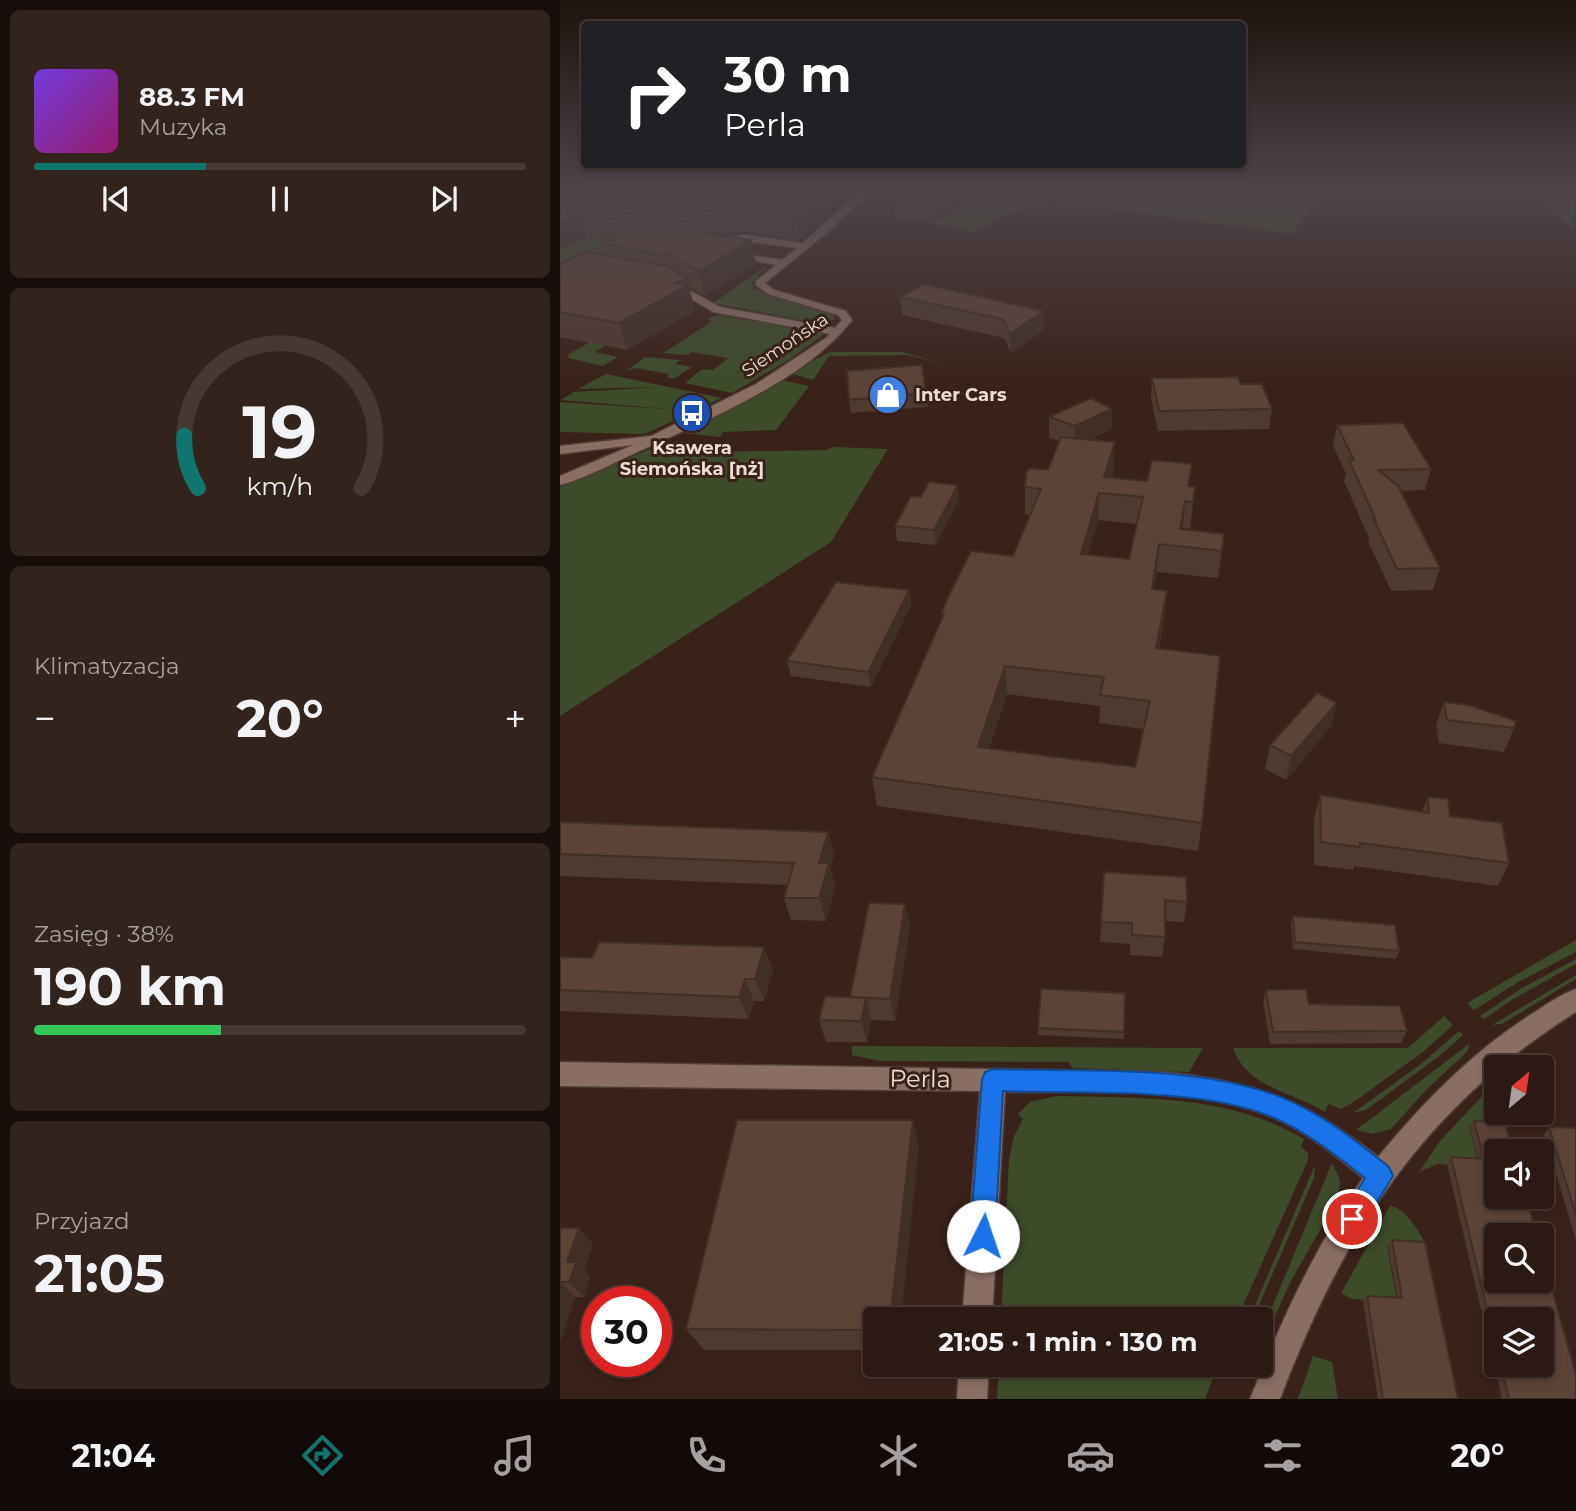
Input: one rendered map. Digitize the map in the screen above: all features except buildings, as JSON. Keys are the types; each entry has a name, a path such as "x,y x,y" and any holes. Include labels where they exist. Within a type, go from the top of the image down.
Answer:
{"street":[{"path":"732,255 782,263"},
{"name":"Siemońska","path":"560,481 656,440 778,374 839,332 847,320 842,313 761,287 760,280 792,255"},
{"path":"664,284 677,286 717,310 839,332"},
{"path":"560,450 642,439 656,440"},
{"path":"1265,1399 1316,1282 1381,1176 1417,1129 1464,1079 1529,1027 1576,999"},
{"name":"Perla","path":"560,1074 993,1080 1199,1087 1275,1106 1309,1122 1338,1141 1381,1176"},
{"path":"978,1307 993,1080"},
{"path":"972,1399 973,1377"}],"green space":[{"path":"560,255 632,255 602,270 560,263"},
{"path":"768,265 752,282 754,289 831,312 835,319 817,323 713,303"},
{"path":"717,315 819,332 823,335 790,359 732,393 685,383 702,369 713,370 728,358 692,352 686,355 663,353 711,322 708,318"},
{"path":"626,333 595,352 618,357 603,366 568,358 569,354 604,334"},
{"path":"830,352 902,352 941,363 907,355 829,356 813,380 793,374 794,370"},
{"path":"645,357 680,360 675,364 692,367 675,378 668,378 668,374 636,368 626,371"},
{"path":"606,374 722,398 645,434 560,432 560,402 679,410 561,400 574,392 660,387 578,389"},
{"path":"781,380 809,386 776,430 723,432 720,437 685,433 687,429"},
{"path":"657,446 715,446 713,452 826,450 833,447 888,449 831,542 560,716 560,487"},
{"path":"1576,940 1576,952 1520,981 1474,1010 1467,1003"},
{"path":"1576,959 1576,964 1513,999 1484,1019 1480,1016 1522,988"},
{"path":"1576,975 1576,979 1502,1024 1492,1025"},
{"path":"1444,1016 1453,1025 1424,1051 1351,1104 1341,1109 1328,1104 1325,1112 1260,1081 1240,1061 1233,1048 1408,1048"},
{"path":"1459,1031 1463,1035 1438,1057 1366,1110 1353,1113 1421,1064"},
{"path":"1469,1044 1468,1051 1425,1091 1391,1129 1372,1134 1356,1130"},
{"path":"852,1046 1203,1048 1189,1072 1072,1068 1069,1062 879,1061 852,1055"},
{"path":"1056,1096 1183,1101 1245,1114 1275,1124 1304,1139 1301,1147 1308,1153 1308,1160 1242,1307 1002,1307 1009,1159 1014,1136 1023,1119 1018,1114 1030,1102"},
{"path":"1482,1096 1484,1125 1518,1127 1469,1126 1479,1166 1437,1164 1419,1172 1440,1141"},
{"path":"1332,1163 1340,1180 1338,1199 1292,1279 1273,1321 1272,1307"},
{"path":"1315,1165 1314,1178 1258,1307 1254,1307"},
{"path":"1390,1206 1407,1216 1428,1248 1387,1245 1397,1302 1352,1299 1341,1293"},
{"path":"1313,1356 1332,1362 1338,1399 1298,1399"},
{"path":"998,1377 1213,1377 1205,1399 997,1399"}],"place":[{"name":"Inter Cars","path":"888,395"},
{"name":"Ksawera Siemońska [nż]","path":"692,413"}],"route":[{"path":"983,1236 993,1080 1199,1087 1275,1106 1331,1136 1381,1176 1352,1219"}]}
